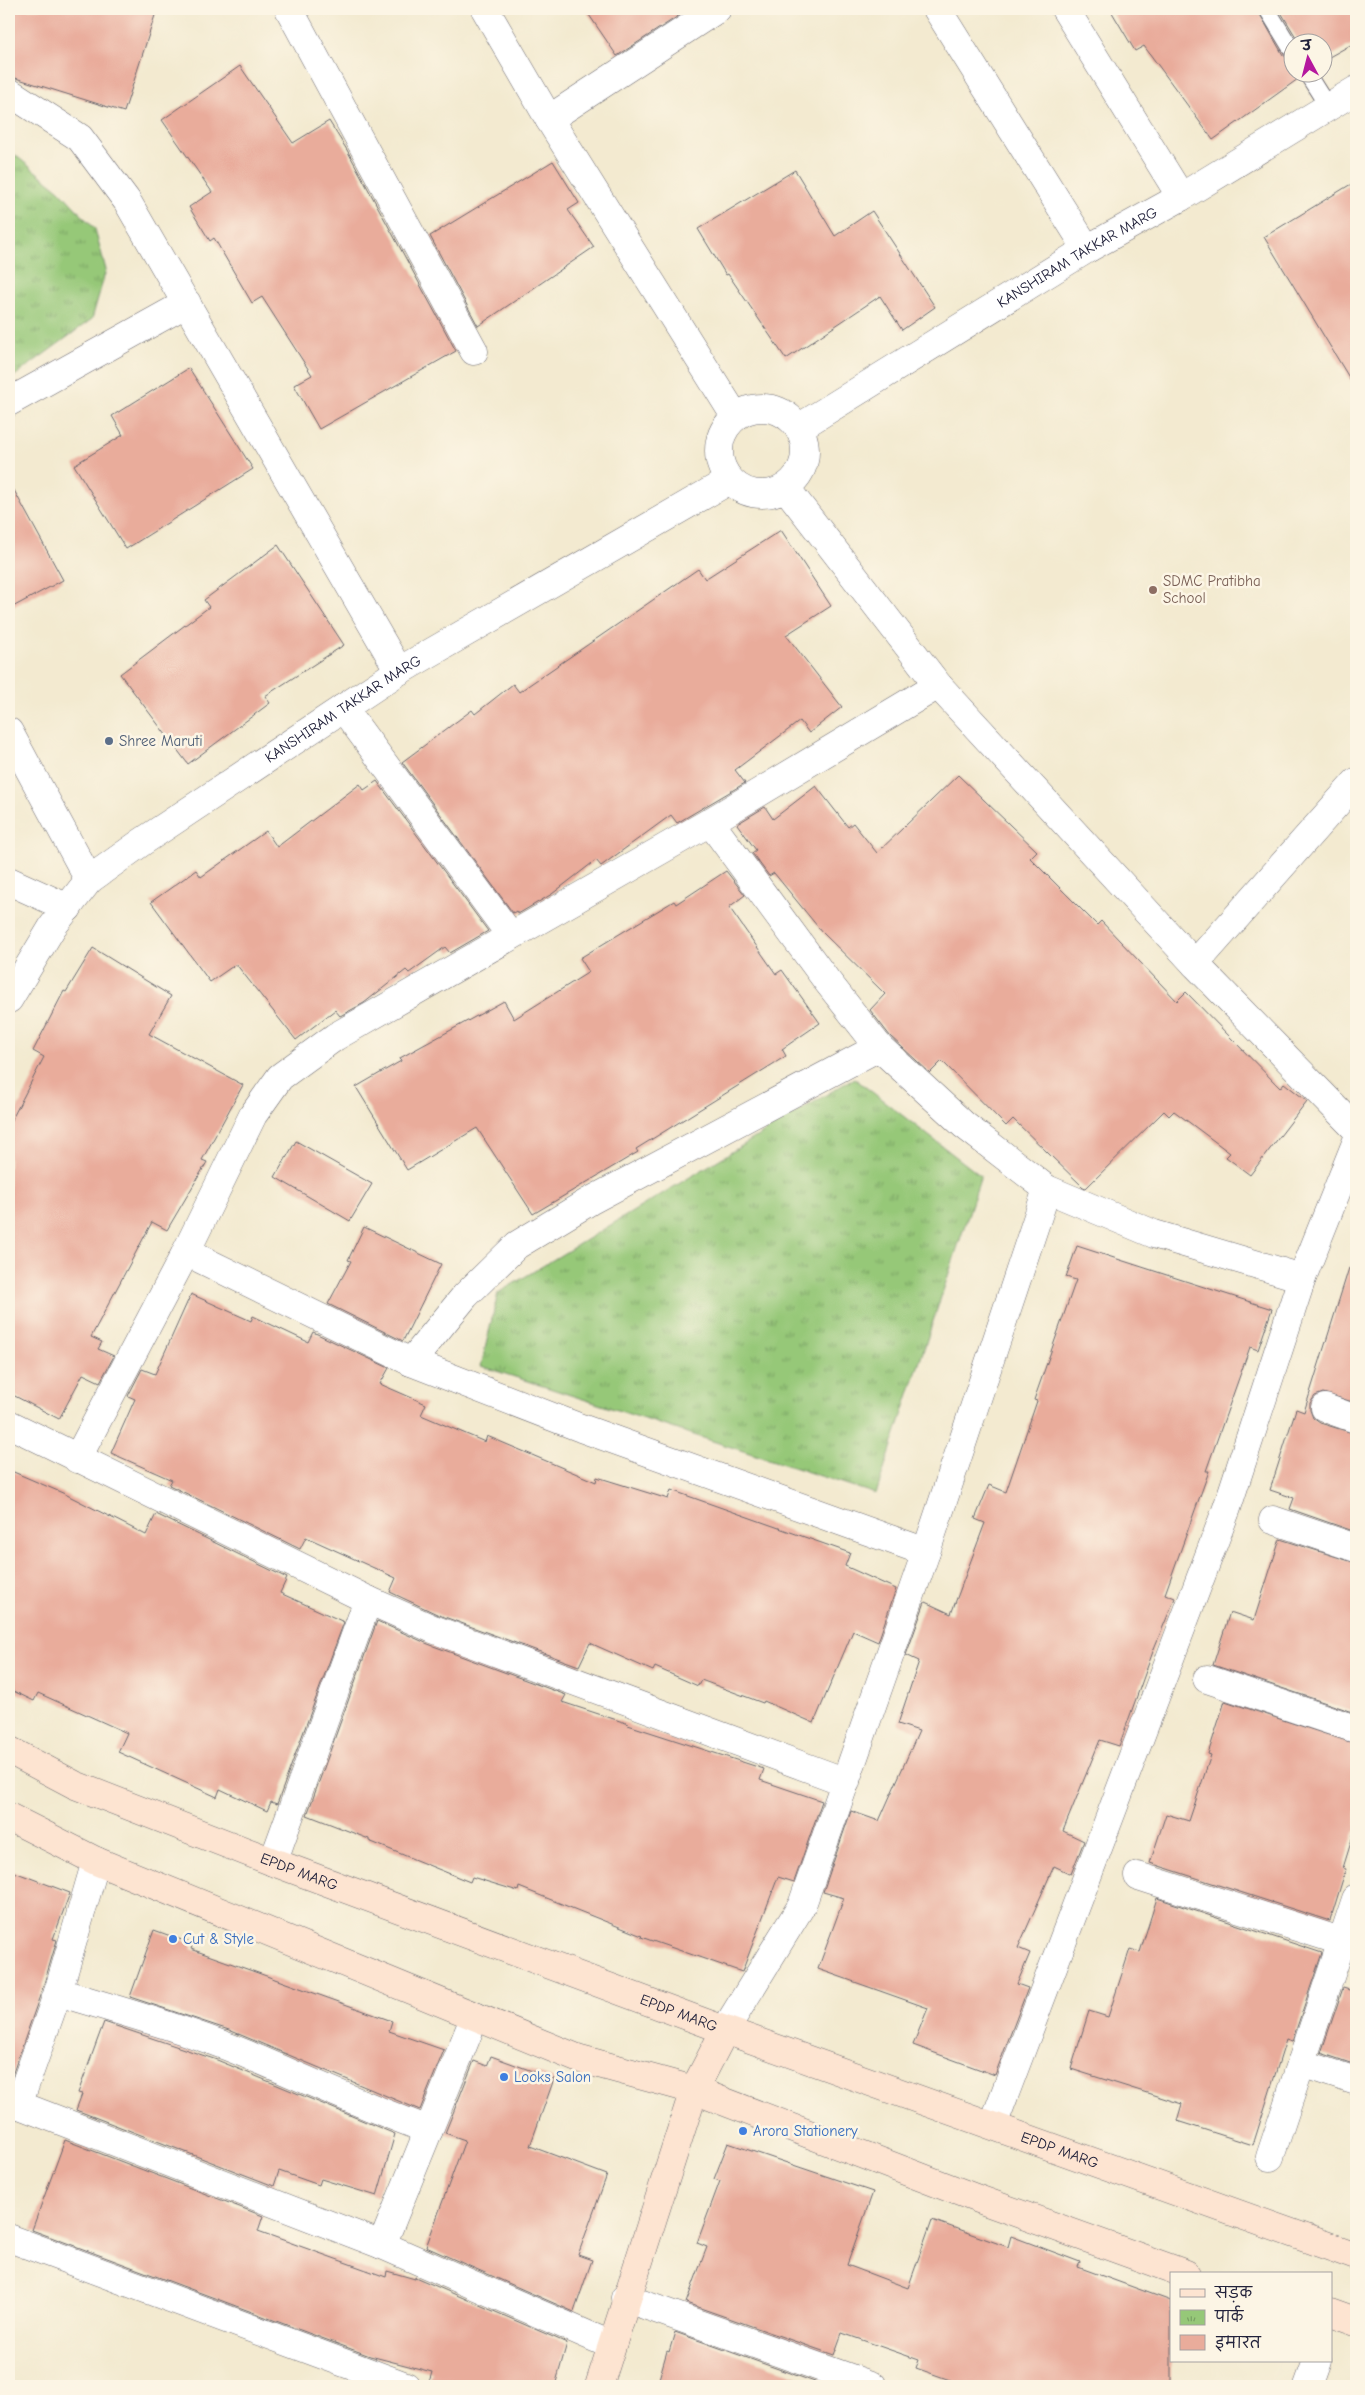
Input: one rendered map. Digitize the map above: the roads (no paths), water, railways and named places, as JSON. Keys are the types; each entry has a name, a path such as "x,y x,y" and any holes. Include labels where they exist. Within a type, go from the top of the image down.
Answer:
{"main road":[{"name":"EPDP MARG","path":"9,1750 75,1785 273,1862 725,2030 1356,2256"},
{"path":"9,1817 96,1861 577,2058 694,2090 974,2197 1180,2272"},
{"path":"599,2386 625,2298 694,2090 725,2030"}],"street":[{"path":"289,9 474,351"},
{"path":"485,9 549,119 736,416"},
{"path":"549,119 717,9"},
{"path":"938,9 1087,249"},
{"path":"1065,9 1181,196"},
{"name":"KANSHIRAM TAKKAR MARG","path":"800,427 1087,249 1181,196 1356,90"},
{"path":"9,92 80,138 127,201 399,671"},
{"path":"9,402 187,303"},
{"path":"766,407 786,414 800,427 806,443 806,459 799,475 786,488 771,493 754,494 741,489 730,480 721,467 718,452 723,431 736,416 750,408 766,407"},
{"name":"KANSHIRAM TAKKAR MARG","path":"9,999 53,926 89,880 399,671 730,480"},
{"path":"786,488 938,684 1195,964 1356,1129"},
{"path":"77,1459 186,1252 253,1114 280,1077 335,1037 710,822 938,684"},
{"path":"343,708 511,936"},
{"path":"9,732 89,880"},
{"path":"1195,964 1356,782"},
{"path":"710,822 827,982 878,1047 964,1125 1048,1189 1154,1234 1302,1278"},
{"path":"9,881 68,908"},
{"path":"411,1362 465,1296 517,1245 590,1201 878,1047"},
{"path":"993,2125 1227,1508 1302,1278 1356,1143"},
{"path":"725,2030 802,1905 926,1552 1048,1189"},
{"path":"186,1252 411,1362 580,1428 926,1552"},
{"path":"1325,1408 1356,1419"},
{"path":"9,1424 77,1459 432,1629 846,1782"},
{"path":"1273,1520 1356,1548"},
{"path":"273,1862 368,1600"},
{"path":"1207,1679 1356,1730"},
{"path":"96,1861 58,1992 13,2103 382,2245 611,2345"},
{"path":"1138,1876 1349,1943"},
{"path":"1270,2157 1301,2064 1349,1943 1356,1899"},
{"path":"58,1992 160,2023 245,2054 371,2109 428,2130"},
{"path":"382,2245 475,2016"},
{"path":"1301,2064 1356,2081"},
{"path":"9,2238 406,2386"},
{"path":"625,2298 873,2386"},
{"path":"1308,2386 1317,2362"}],"lane":[{"path":"1267,9 1282,34"},
{"path":"1312,82 1328,107"}],"place":[{"name":"SDMC Pratibha School","path":"1153,590"},
{"name":"Shree Maruti","path":"109,741"},
{"name":"Cut & Style","path":"173,1939"},
{"name":"Looks Salon","path":"504,2077"},
{"name":"Arora Stationery","path":"743,2131"}]}
